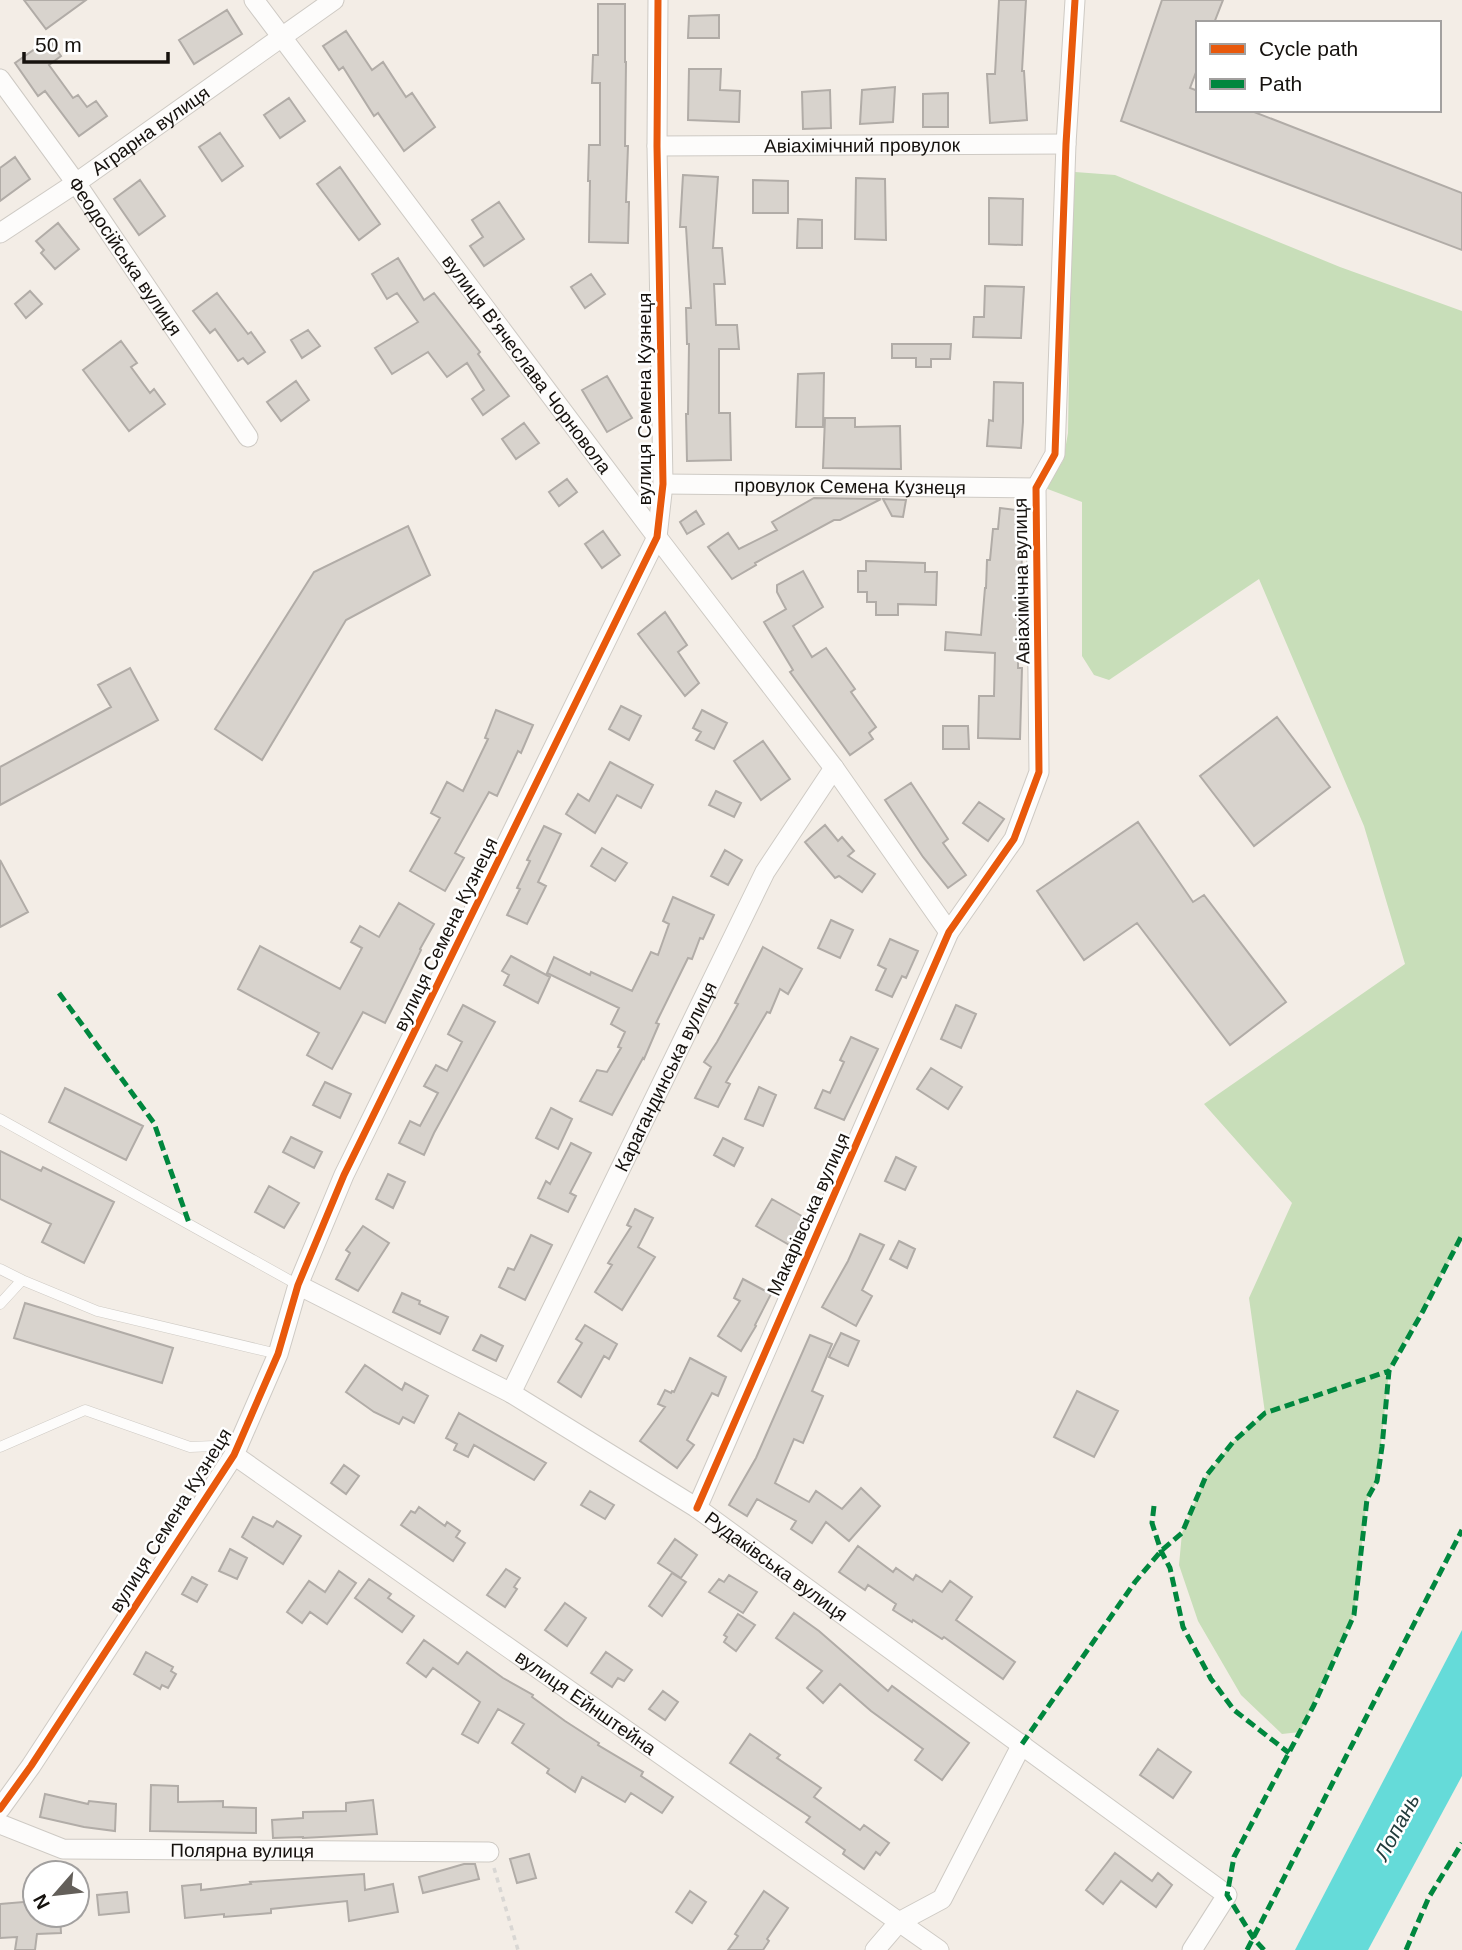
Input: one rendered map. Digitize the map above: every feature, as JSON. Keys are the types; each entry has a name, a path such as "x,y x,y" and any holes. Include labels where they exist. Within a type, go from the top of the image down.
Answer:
{"street":[{"name":"вулиця В'ячеслава Чорновола","path":"254,0 834,768 949,932"},
{"name":"Аграрна вулиця","path":"0,233 76,183 334,0"},
{"name":"вулиця Семена Кузнеця","path":"0,1809 31,1766 236,1450 278,1354 298,1285 344,1175 657,537 663,484 657,146 658,0"},
{"name":"Авіахімічна вулиця","path":"949,932 1014,839 1039,772 1036,497 1055,454 1066,144 1075,0"},
{"name":"Феодосійська вулиця","path":"0,79 76,183 248,437"},
{"name":"Авіахімічний провулок","path":"657,146 1066,144"},
{"name":"провулок Семена Кузнеця","path":"663,484 1036,497"},
{"name":"Карагандинська вулиця","path":"511,1393 765,872 834,768"},
{"name":"Макарівська вулиця","path":"696,1508 949,932"},
{"name":"Рудаківська вулиця","path":"298,1285 511,1393 696,1508 1227,1895 1192,1950"},
{"name":"вулиця Ейнштейна","path":"236,1450 939,1950"},
{"path":"875,1950 899,1922 942,1899 1022,1744"},
{"name":"Полярна вулиця","path":"0,1824 63,1849 489,1852"}],"lane":[{"path":"0,1119 298,1285"},
{"path":"0,1269 97,1311 278,1354"},
{"path":"0,1304 22,1280"},
{"path":"0,1447 85,1410 190,1447 236,1450"}],"path":[{"path":"489,1852 518,1950"}],"green space":[{"path":"1075,172 1115,175 1340,267 1462,311 1462,1237 1389,1371 1377,1481 1367,1499 1354,1615 1300,1732 1282,1734 1241,1695 1198,1621 1179,1565 1182,1533 1206,1476 1233,1442 1265,1413 1249,1298 1292,1203 1204,1104 1405,964 1364,826 1259,579 1109,680 1094,675 1082,656 1082,502 1045,488 1063,461 1068,433 1072,188"}],"water":[{"name":"Лопань","path":"1462,1630 1462,1776 1368,1950 1295,1950"}],"building":[{"path":"24,0 86,0 46,29"},
{"path":"999,0 1026,0 1022,71 1027,120 990,123 987,74 995,74"},
{"path":"1162,0 1223,0 1215,21 1196,21 1196,72 1190,88 1196,90 1196,112 1254,112 1462,193 1462,250 1121,121"},
{"path":"598,4 625,4 628,243 589,242 589,145 600,145 600,83 592,83 593,55 598,55"},
{"path":"227,10 242,34 194,64 179,40"},
{"path":"719,15 719,38 688,38 689,16"},
{"path":"346,31 372,70 383,62 406,97 412,93 435,127 404,151 378,113 374,116 343,67 339,70 323,46"},
{"path":"49,39 61,56 49,65 73,98 78,95 87,107 96,101 107,116 79,136 45,91 38,96 15,63"},
{"path":"689,69 721,69 720,90 740,91 739,122 688,120"},
{"path":"895,87 893,122 860,124 862,90"},
{"path":"830,90 831,128 803,129 802,92"},
{"path":"948,93 948,127 923,127 923,94"},
{"path":"289,98 305,121 280,138 264,115"},
{"path":"220,133 243,166 222,181 199,147"},
{"path":"15,157 30,179 0,201 0,168"},
{"path":"340,167 380,224 359,240 317,184"},
{"path":"683,175 718,177 713,248 722,248 725,284 714,284 716,325 737,325 739,349 719,349 719,413 730,413 731,460 687,461 689,344 686,308 691,308 686,227 680,227"},
{"path":"856,178 885,179 886,240 855,239"},
{"path":"140,180 165,216 139,235 114,199"},
{"path":"753,180 788,181 788,213 753,213"},
{"path":"989,198 1023,199 1022,245 989,244"},
{"path":"499,202 524,239 484,266 470,246 483,237 472,220"},
{"path":"798,219 822,220 822,248 797,248"},
{"path":"58,223 79,249 55,269 41,253 44,250 36,241"},
{"path":"398,258 424,300 434,293 480,352 478,354 509,396 483,415 472,399 484,390 467,363 447,377 428,352 392,374 375,348 418,322 397,293 387,299 372,274"},
{"path":"591,274 605,294 585,308 571,287"},
{"path":"985,286 1024,287 1021,338 973,337 974,317 984,317"},
{"path":"30,291 42,304 26,318 15,304"},
{"path":"217,293 265,352 248,364 243,358 238,361 215,329 210,333 193,311"},
{"path":"308,330 320,346 302,358 291,340"},
{"path":"121,341 137,363 131,367 150,393 154,389 165,404 129,431 83,370"},
{"path":"892,344 951,344 950,359 931,359 931,367 916,367 916,358 892,358"},
{"path":"824,373 823,427 796,427 798,374"},
{"path":"607,376 632,418 607,432 582,390"},
{"path":"296,381 309,400 281,421 267,402"},
{"path":"994,382 1023,383 1021,448 987,446 989,420 993,421"},
{"path":"825,418 855,418 855,427 900,426 901,469 823,468"},
{"path":"524,423 539,443 516,459 502,439"},
{"path":"567,479 577,492 559,506 549,492"},
{"path":"814,498 881,499 840,520 834,520 755,563 756,565 732,579 708,547 728,533 739,549 777,530 772,522"},
{"path":"883,499 906,500 903,517 892,516"},
{"path":"1000,508 1024,511 1018,646 1018,668 1022,668 1020,739 978,738 979,696 994,696 995,653 945,650 946,632 981,635 987,560 990,560 993,529 998,529"},
{"path":"696,511 704,524 687,534 680,522"},
{"path":"408,526 430,575 346,620 262,760 215,729 314,572"},
{"path":"603,531 620,555 602,568 585,544"},
{"path":"866,561 925,563 925,572 937,572 936,605 898,604 898,615 876,615 876,602 867,602 867,592 858,592 858,571 866,571"},
{"path":"803,571 823,607 793,626 812,657 826,648 855,689 851,692 876,727 869,733 873,739 850,755 790,672 793,670 764,622 786,609 777,592 777,585"},
{"path":"665,612 687,645 678,652 699,683 685,696 638,634"},
{"path":"130,668 158,720 0,805 0,767 111,707 98,685"},
{"path":"621,706 641,716 629,740 609,729"},
{"path":"496,710 533,725 497,796 489,792 455,853 464,858 445,891 410,871 440,818 431,813 447,782 463,791 488,739 485,738"},
{"path":"702,710 727,723 714,749 696,740 701,732 693,728"},
{"path":"1277,717 1330,787 1254,846 1200,776"},
{"path":"943,726 968,726 969,749 943,749"},
{"path":"763,741 790,779 761,800 734,761"},
{"path":"610,762 653,785 641,808 617,795 595,833 566,814 578,794 589,801"},
{"path":"911,783 948,839 943,843 966,875 948,888 923,857 885,800"},
{"path":"716,791 741,803 734,817 709,805"},
{"path":"979,802 1004,819 988,841 963,823"},
{"path":"1138,822 1193,902 1204,895 1286,1002 1230,1045 1137,923 1084,960 1037,891"},
{"path":"825,825 838,841 842,837 854,851 848,856 875,874 862,892 839,876 835,878 805,842"},
{"path":"544,826 561,834 538,882 546,886 527,924 507,915 520,889 517,888 530,861 527,860"},
{"path":"602,848 627,863 615,881 591,866"},
{"path":"725,850 742,860 728,885 711,876"},
{"path":"0,860 28,912 0,927"},
{"path":"673,897 714,915 703,939 700,938 692,959 688,958 656,1023 659,1024 644,1059 612,1115 580,1101 597,1070 607,1072 621,1048 618,1047 625,1032 611,1024 619,1008 547,973 554,957 590,975 591,972 632,991 651,952 658,955 669,924 663,921"},
{"path":"399,903 434,924 385,1023 363,1012 332,1069 307,1055 319,1033 238,989 260,946 340,989 362,948 351,942 360,926 379,937"},
{"path":"831,920 853,930 840,958 818,948"},
{"path":"890,939 918,951 906,978 902,976 892,997 876,990 886,969 878,965"},
{"path":"763,947 802,969 788,994 780,989 770,1013 767,1012 726,1082 730,1084 718,1107 695,1098 711,1067 704,1062 738,1004 735,1003"},
{"path":"511,956 550,977 538,1003 504,985 509,975 502,971"},
{"path":"463,1005 495,1022 424,1155 399,1143 410,1121 420,1126 438,1093 424,1086 436,1065 447,1071 462,1042 448,1034"},
{"path":"956,1005 976,1014 961,1048 941,1039"},
{"path":"851,1037 878,1049 844,1120 815,1108 823,1090 830,1093 844,1062 840,1060"},
{"path":"931,1068 962,1087 948,1109 917,1089"},
{"path":"325,1082 351,1094 340,1118 313,1105"},
{"path":"759,1087 776,1095 763,1126 745,1119"},
{"path":"65,1088 143,1126 126,1160 49,1122"},
{"path":"551,1108 572,1119 558,1149 536,1138"},
{"path":"291,1137 322,1152 314,1168 283,1152"},
{"path":"723,1138 743,1148 734,1166 714,1155"},
{"path":"571,1143 591,1153 570,1193 576,1196 568,1212 538,1198 546,1181 550,1184"},
{"path":"0,1151 41,1171 43,1167 114,1202 84,1263 42,1242 51,1224 0,1199"},
{"path":"896,1157 916,1167 905,1190 885,1181"},
{"path":"388,1174 405,1182 393,1208 376,1199"},
{"path":"269,1186 299,1203 284,1228 255,1212"},
{"path":"772,1199 807,1219 791,1246 756,1226"},
{"path":"635,1209 653,1218 638,1247 655,1257 622,1310 595,1292 612,1265 608,1263 631,1227 627,1225"},
{"path":"363,1226 389,1243 358,1291 336,1279 350,1253 346,1250"},
{"path":"860,1234 884,1245 862,1290 872,1296 856,1326 822,1307"},
{"path":"531,1235 552,1245 525,1300 499,1287 508,1268 514,1270"},
{"path":"899,1241 915,1249 907,1268 890,1259"},
{"path":"743,1279 771,1294 741,1351 718,1336 740,1301 734,1298"},
{"path":"402,1293 448,1317 440,1334 393,1312"},
{"path":"25,1303 173,1348 162,1383 14,1338"},
{"path":"585,1325 617,1344 609,1359 604,1356 581,1397 558,1382 582,1343 576,1339"},
{"path":"841,1333 859,1341 848,1366 829,1357"},
{"path":"481,1335 503,1346 496,1361 473,1350"},
{"path":"810,1335 832,1344 812,1391 823,1396 803,1443 794,1439 775,1483 809,1502 816,1491 842,1509 861,1488 880,1506 849,1541 826,1522 812,1543 791,1529 796,1521 757,1499 747,1516 729,1505 756,1458"},
{"path":"690,1358 726,1377 718,1396 712,1393 687,1440 694,1445 677,1468 640,1441 665,1407 658,1404 665,1390 674,1392"},
{"path":"365,1365 402,1390 405,1383 428,1396 414,1423 403,1417 399,1424 374,1412 346,1392"},
{"path":"1077,1391 1118,1411 1094,1457 1054,1437"},
{"path":"459,1413 546,1463 534,1480 474,1445 468,1457 454,1450 457,1444 446,1438"},
{"path":"344,1465 359,1476 346,1494 331,1483"},
{"path":"590,1491 614,1505 605,1519 581,1505"},
{"path":"419,1507 445,1526 447,1522 460,1531 456,1537 465,1543 453,1561 401,1525 411,1511 415,1513"},
{"path":"253,1517 273,1527 277,1521 301,1536 283,1564 242,1537"},
{"path":"675,1539 697,1555 681,1578 658,1563"},
{"path":"858,1546 893,1572 896,1568 913,1580 916,1575 942,1592 950,1581 972,1597 956,1620 1015,1662 1003,1679 944,1637 942,1639 893,1610 896,1604 868,1585 865,1590 839,1572"},
{"path":"230,1549 247,1558 237,1579 219,1571"},
{"path":"506,1569 520,1578 514,1587 517,1589 505,1607 487,1595"},
{"path":"339,1571 356,1583 327,1624 310,1612 302,1623 287,1612 309,1581 325,1592"},
{"path":"672,1573 686,1582 662,1616 649,1606"},
{"path":"729,1575 757,1592 743,1613 709,1592 719,1579 724,1582"},
{"path":"192,1577 207,1585 197,1602 182,1594"},
{"path":"369,1579 391,1594 388,1598 414,1616 402,1632 355,1598"},
{"path":"565,1603 586,1618 567,1646 545,1630"},
{"path":"794,1613 819,1631 888,1691 892,1686 969,1743 942,1780 915,1760 923,1749 871,1711 840,1684 823,1703 807,1688 822,1671 776,1638"},
{"path":"738,1614 755,1625 736,1651 724,1642 727,1637 724,1635"},
{"path":"424,1640 458,1664 467,1652 503,1678 533,1695 532,1697 565,1721 599,1743 598,1745 643,1772 641,1776 673,1797 662,1813 631,1793 625,1802 582,1777 575,1792 547,1773 549,1769 512,1743 524,1724 498,1709 478,1743 462,1734 480,1702 433,1668 426,1677 407,1663"},
{"path":"146,1652 173,1667 171,1671 176,1674 168,1688 162,1685 160,1689 134,1674"},
{"path":"606,1652 632,1670 624,1681 618,1678 612,1687 591,1673"},
{"path":"663,1691 678,1702 665,1720 649,1709"},
{"path":"750,1734 780,1755 777,1758 821,1788 814,1797 860,1830 864,1825 889,1843 880,1855 876,1852 864,1869 843,1854 845,1850 806,1822 810,1817 730,1763"},
{"path":"1158,1749 1191,1772 1173,1798 1140,1775"},
{"path":"151,1785 178,1786 178,1802 223,1801 223,1807 256,1808 256,1833 150,1831"},
{"path":"45,1794 88,1804 89,1801 116,1804 115,1831 40,1817"},
{"path":"373,1800 377,1834 273,1838 272,1820 303,1818 303,1812 346,1811 346,1803"},
{"path":"1115,1853 1152,1881 1158,1873 1172,1885 1156,1907 1121,1881 1103,1904 1086,1890"},
{"path":"529,1854 536,1878 517,1883 510,1859"},
{"path":"464,1864 475,1864 479,1879 423,1893 419,1877"},
{"path":"364,1874 365,1890 393,1884 398,1912 349,1921 347,1901 271,1909 271,1913 185,1918 182,1886 201,1884 201,1890 251,1884 250,1882"},
{"path":"690,1891 706,1902 692,1923 676,1912"},
{"path":"764,1891 788,1908 767,1939 769,1941 763,1950 728,1950 738,1936 735,1934"},
{"path":"127,1892 129,1912 99,1915 97,1895"},
{"path":"21,1902 21,1929 61,1929 61,1933 37,1934 35,1950 15,1950 17,1937 0,1938 0,1904"}],"marked path":[{"path":"59,993 154,1123 189,1223"},
{"path":"1264,1950 1254,1939 1227,1895 1234,1857 1314,1705 1354,1615 1367,1499 1377,1481 1382,1447 1389,1371 1462,1235"},
{"path":"1022,1744 1135,1582 1161,1551 1182,1533 1206,1476 1233,1442 1265,1413 1389,1371"},
{"path":"1154,1506 1152,1523 1170,1568 1183,1627 1211,1679 1234,1710 1289,1753"},
{"path":"1247,1950 1462,1530"},
{"path":"1406,1950 1429,1897 1462,1843"}],"cycle path":[{"path":"0,1809 31,1766 234,1455 278,1354 298,1285 344,1175 657,537 663,484 657,146 658,0"},
{"path":"697,1508 949,932 1014,839 1039,772 1036,488 1055,454 1066,144 1075,0"}]}
